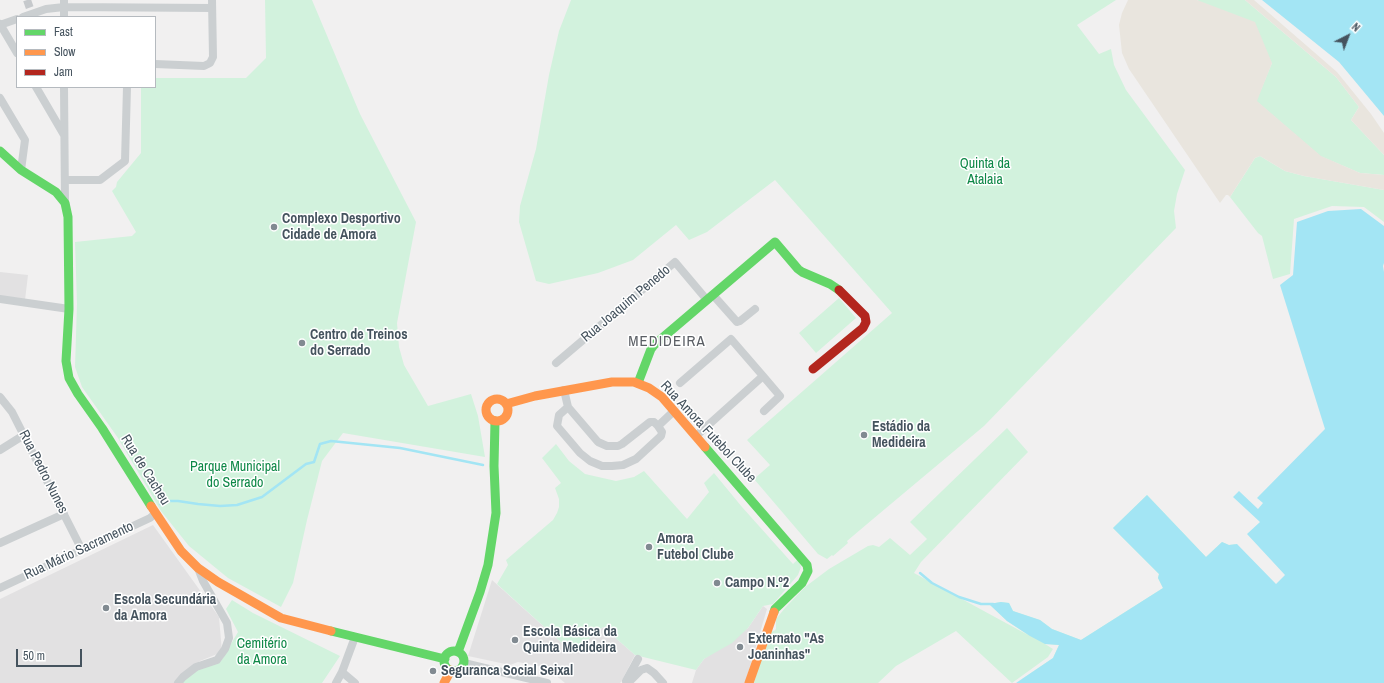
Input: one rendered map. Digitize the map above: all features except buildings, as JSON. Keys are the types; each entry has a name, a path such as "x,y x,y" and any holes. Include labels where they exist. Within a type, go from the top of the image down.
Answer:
{"street":[{"path":"64,3 64,16"},
{"path":"26,16 64,3 212,4 213,57 210,63 204,66 156,64"},
{"path":"16,19 0,24 16,51"},
{"path":"37,88 64,136"},
{"path":"64,88 65,203"},
{"path":"65,180 100,180 125,162 127,88"},
{"path":"0,98 25,140 22,170"},
{"path":"0,152 22,170 56,192 65,203"},
{"name":"Rua de Cacheu","path":"65,203 68,217 69,309 66,361 70,378 78,394 181,551 198,568 218,582 281,618 445,659"},
{"path":"638,383 653,346 775,242 798,269 830,284 843,293 865,316 866,322 862,328 813,369"},
{"name":"Rua Joaquim Penedo","path":"556,362 675,262 710,297"},
{"path":"710,297 737,322 740,322 755,309"},
{"path":"0,299 69,309"},
{"path":"680,383 731,339 780,396 764,411"},
{"path":"696,436 763,376"},
{"name":"Rua Amora Futebol Clube","path":"506,404 521,399 564,390 612,382 624,381 638,383 653,390 674,411 803,558 807,565 808,571 806,577 802,583 775,609 749,683"},
{"path":"564,390 568,406 598,442 606,446 618,446 622,444 650,422 654,422 658,426 662,432 661,436 636,459 623,465 602,466 590,461 580,453 557,426 559,415 568,406"},
{"name":"Rua Pedro Nunes","path":"0,397 12,412 82,550"},
{"path":"497,399 506,404 508,411 505,418 499,421 491,420 486,414 488,403 494,400 497,399"},
{"path":"658,426 674,411"},
{"path":"458,652 480,592 488,564 496,513 495,421"},
{"path":"0,450 24,435"},
{"name":"Rua Mário Sacramento","path":"0,588 150,518 156,513"},
{"path":"0,543 64,514"},
{"path":"178,683 196,667 217,660 225,649 229,638 227,623 203,581 198,568"},
{"path":"336,683 342,672 355,637"},
{"path":"458,652 449,653 445,659 446,667 451,670 459,670 464,663"},
{"path":"458,652 463,658 464,663"},
{"path":"627,683 638,658"},
{"path":"464,663 547,683"},
{"path":"627,683 641,670 647,668 654,672 663,683"},
{"path":"444,683 451,670"},
{"path":"342,672 355,683"}],"shaded area":[{"path":"0,272 28,275 25,300 0,296"},
{"name":"Escola Secundária da Amora","path":"153,525 219,617 222,652 200,661 175,683 0,683 0,599"},
{"name":"Escola Básica da Quinta Medideira","path":"492,580 573,653 603,627 635,655 621,682 565,683 547,668 518,662 510,665 468,656"},
{"name":"Externato \"As Joaninhas\"","path":"763,606 767,609 745,683 692,683 696,670 704,659 748,628"}],"green space":[{"name":"Complexo Desportivo Cidade de Amora","path":"265,0 312,0 360,114 416,222 397,323 399,347 404,365 428,406 471,394 478,416 485,457 343,433 322,461 293,583 281,607 228,578 189,546 161,511 118,438 82,387 75,367 77,304 75,242 132,236 136,232 112,191 116,187 117,182 141,153 141,88 156,88 156,78 246,78 266,58"},
{"name":"Quinta da Atalaia","path":"571,0 1116,0 1077,25 1099,54 1111,49 1114,65 1126,90 1185,170 1177,194 1174,211 1176,228 984,426 847,541 848,543 833,556 832,555 827,559 818,554 754,479 770,465 747,440 892,313 775,180 707,232 689,240 676,225 633,260 598,273 549,284 536,281 519,222 520,206 536,149 549,75 559,31"},
{"path":"1197,0 1245,0 1336,77 1359,107 1351,120 1384,155 1384,175 1360,173 1320,156 1256,101 1272,63"},
{"path":"1260,156 1285,171 1304,176 1384,190 1384,222 1364,207 1332,206 1294,219 1290,274 1273,279 1262,236 1230,197 1255,158"},
{"path":"839,298 856,318 816,353 799,333"},
{"path":"1007,428 1028,452 921,562 914,573 1028,635 1007,621 989,604 1001,602 1009,603 1013,611 1040,620 1052,629 1081,640 1163,588 1158,578 1159,574 1113,528 1147,495 1206,557 1222,542 1229,545 1237,544 1016,683 1053,658 1059,645 1045,644 1053,649 1048,657 1012,683 956,631 896,666 878,683 754,683 768,632 776,629 776,619 805,587 829,569 868,546 873,545 879,547 890,538 910,555 927,539 910,522"},
{"name":"Amora Futebol Clube","path":"556,444 569,461 585,474 616,481 634,477 644,471 687,519 709,492 704,483 714,473 793,564 798,559 801,567 798,575 773,604 763,606 748,628 732,643 704,659 696,670 635,655 603,627 573,653 497,584 508,565 506,560 553,520 557,513 559,499 555,488 561,483 542,458"},
{"name":"Cemitério da Amora","path":"232,600 253,613 340,656 322,683 181,683 192,672 221,661 238,632 226,609"}],"sand":[{"path":"1128,0 1197,0 1255,22 1272,63 1257,101 1321,156 1360,173 1384,175 1384,190 1304,176 1285,171 1260,156 1255,158 1230,197 1226,195 1220,203 1129,69 1122,53 1119,25 1122,13"},
{"path":"1245,0 1254,0 1337,72 1371,114 1384,133 1384,155 1351,120 1359,107 1336,77"}],"water":[{"path":"1262,0 1384,0 1384,116 1339,62"},
{"path":"1361,209 1384,226 1384,683 1016,683 1053,658 1059,645 1045,644 1030,636 1007,621 989,604 1001,602 1009,603 1013,611 1040,620 1052,629 1081,640 1163,588 1158,578 1159,574 1113,528 1147,495 1206,557 1222,542 1229,545 1237,544 1276,584 1285,575 1247,534 1260,522 1233,497 1239,491 1258,509 1263,503 1257,498 1325,429 1280,285 1293,275 1297,222 1328,211"}],"waterway":[{"path":"160,504 167,501 178,501 220,506 237,505 262,497 306,464 314,462 320,444 331,441 400,448 483,465"},
{"path":"920,573 932,583 959,597 981,604 993,604"}],"tunnel":[{"path":"27,0 32,14"}],"traffic: fast":[{"path":"0,151 21,170 56,192 65,203 68,217 69,309 66,361 69,378 151,506"},
{"path":"638,383 651,349 654,345 775,242 798,269 830,284 839,290"},
{"path":"458,652 480,592 488,565 496,513 494,466 495,421"},
{"path":"705,447 807,565 808,571 802,583 775,609 774,612"},
{"path":"331,631 445,659"},
{"path":"454,651 461,654 464,661 461,668 454,671 447,668 444,661 447,654 454,651"}],"traffic: slow":[{"path":"506,404 535,396 612,382 634,382 649,388 662,397 705,447"},
{"path":"497,399 505,402 508,410 505,418 497,421 489,418 486,410 489,402 497,399"},
{"path":"151,506 181,551 198,568 218,582 281,618 331,631"},
{"path":"749,683 774,612"},
{"path":"444,683 451,670"}],"traffic: jam":[{"path":"813,369 863,328 866,322 865,316 839,290"}],"place":[{"name":"Complexo Desportivo Cidade de Amora","path":"274,227"},
{"name":"Centro de Treinos do Serrado","path":"302,343"},
{"name":"Estádio da Medideira","path":"864,435"},
{"name":"Amora Futebol Clube","path":"649,547"},
{"name":"Campo N.º2","path":"717,583"},
{"name":"Escola Secundária da Amora","path":"106,608"},
{"name":"Escola Básica da Quinta Medideira","path":"515,640"},
{"name":"Externato \"As Joaninhas\"","path":"740,647"},
{"name":"Seguranca Social Seixal","path":"433,671"}],"district":[{"name":"MEDIDEIRA","path":"667,342"}],"park label":[{"name":"Parque Municipal do Serrado","path":"235,476"}]}
